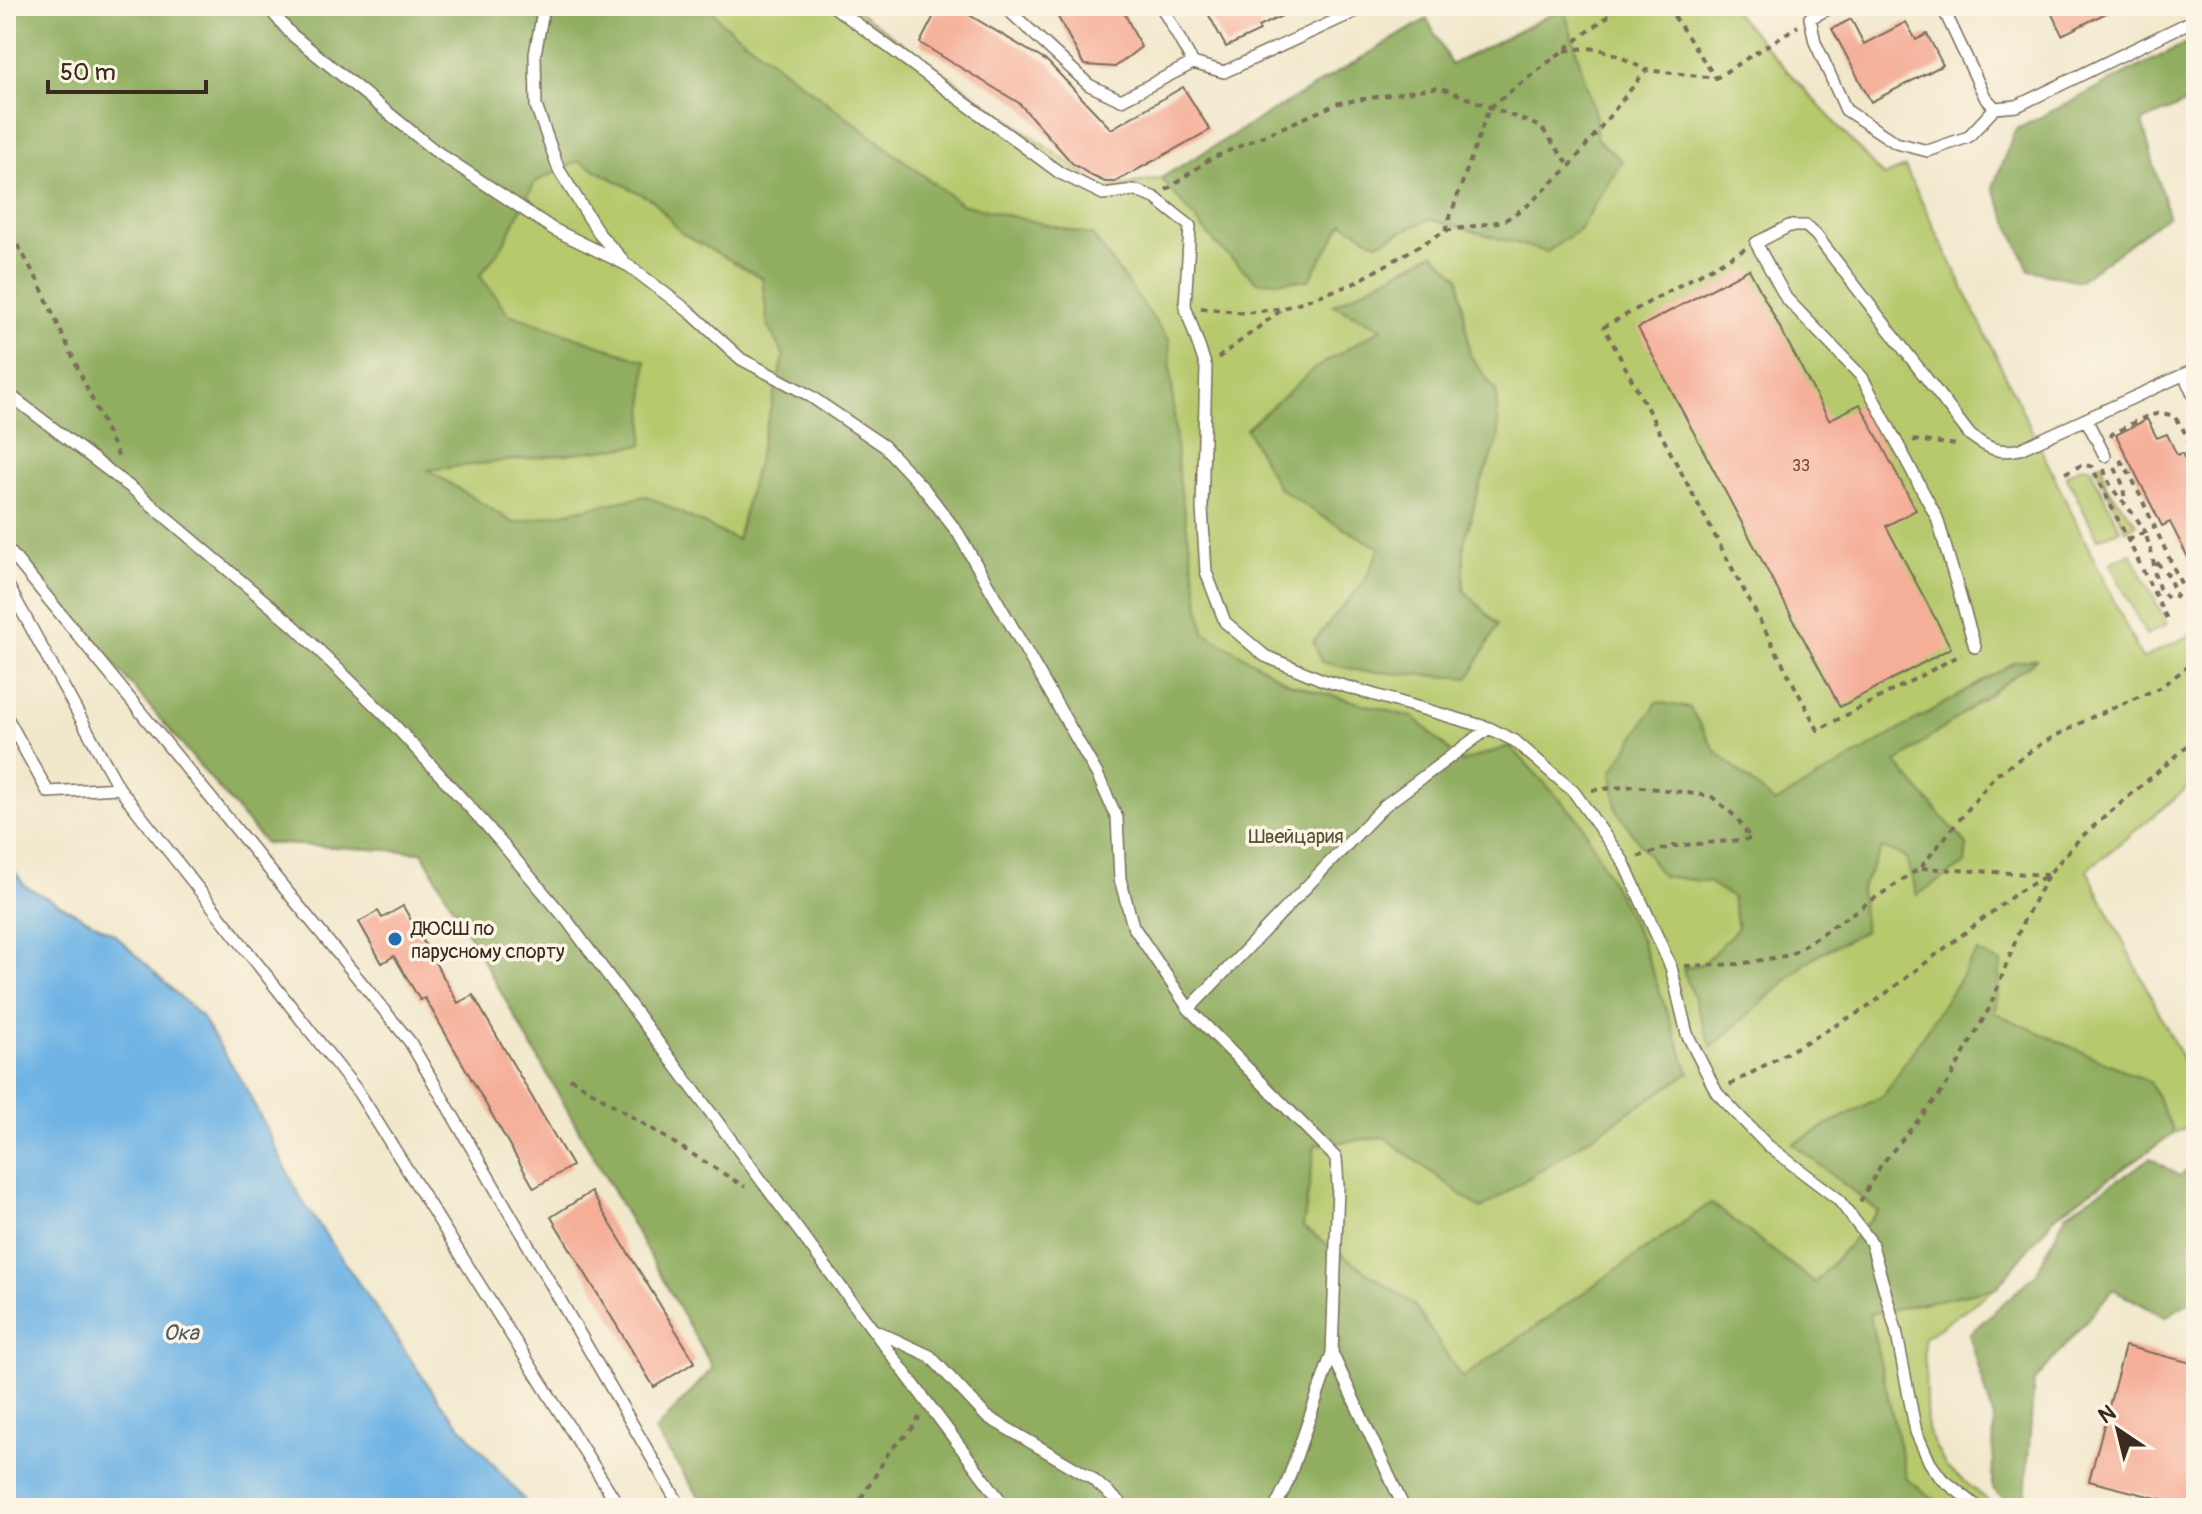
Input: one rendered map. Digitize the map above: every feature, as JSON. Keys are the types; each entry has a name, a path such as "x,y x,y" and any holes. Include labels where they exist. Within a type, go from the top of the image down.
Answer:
{"lane":[{"path":"267,6 291,34 434,150 553,229 629,266"},
{"path":"544,6 535,54 536,106 559,170 600,235 629,266 691,313 741,359 807,394 884,446 925,490 958,533 1097,774 1117,818 1120,879 1133,926 1189,1009 1336,1158 1338,1186 1332,1353 1287,1483 1275,1508"},
{"path":"833,6 1060,173 1103,194 1134,190 1155,198 1190,226 1185,306 1206,367 1202,508 1206,572 1225,622 1265,656 1323,680 1489,728 1515,741 1574,792 1623,861 1671,967 1687,1034 1717,1093 1767,1145 1838,1199 1871,1242 1896,1330 1916,1432 1930,1463 1941,1478 1979,1508"},
{"path":"1004,6 1089,85 1121,100 1193,63 1224,72 1354,12"},
{"path":"1161,6 1193,63"},
{"path":"1834,6 1810,18 1815,42 1846,110 1896,143 1928,151 1968,137 1995,108 2017,106 2196,19"},
{"path":"1942,6 1985,97 1995,108"},
{"path":"1975,647 1937,518 1862,377 1786,298 1756,243 1789,226 1806,226 1970,435 1984,446 2004,453 2020,449 2196,369"},
{"path":"2184,375 2196,401"},
{"path":"6,392 134,490 294,626 406,737 486,825 566,919 1006,1508"},
{"path":"2086,419 2110,453"},
{"path":"6,547 410,1042 681,1508"},
{"path":"6,582 119,788 359,1093 620,1508"},
{"path":"6,716 48,792 119,788"},
{"path":"1189,1009 1384,806 1489,728"},
{"path":"873,1329 930,1356 986,1416 1090,1477 1126,1508"},
{"path":"1332,1353 1404,1508"}],"path":[{"path":"1445,231 1489,108 1621,6"},
{"path":"1667,6 1716,78"},
{"path":"1562,51 1588,46 1608,51 1646,70 1716,78 1810,18"},
{"path":"1185,306 1246,313 1284,308 1353,284 1445,231 1504,221 1528,205 1570,166 1646,70"},
{"path":"1155,198 1210,159 1339,103 1439,87 1541,127 1570,166"},
{"path":"6,224 38,281 121,462"},
{"path":"1756,243 1604,327 1818,730 1975,647"},
{"path":"1206,367 1284,308"},
{"path":"2110,441 2112,434 2153,414 2162,414 2176,419 2196,459"},
{"path":"1915,439 1958,446"},
{"path":"2110,453 2130,474 2185,592 2196,586"},
{"path":"2125,503 2118,472 2107,463 2104,468 2110,487 2136,515 2145,532 2159,588 2168,598 2173,598 2176,595 2173,582 2153,558"},
{"path":"2065,473 2084,464 2092,467 2169,623"},
{"path":"2128,540 2153,528"},
{"path":"1671,967 1739,964 1790,955 1920,868 1996,775 2041,744 2092,717 2159,688 2196,661"},
{"path":"1852,1217 1881,1165 1944,1089 1990,1007 2022,924 2048,875 2080,838 2196,739"},
{"path":"1574,792 1635,786 1711,796 1736,817 1751,839 1674,846 1623,861"},
{"path":"1920,868 2048,875"},
{"path":"1717,1093 1868,1007 2018,892 2048,875"},
{"path":"570,1078 758,1195"},
{"path":"854,1508 886,1457 915,1427 926,1402"}],"green space":[{"name":"Швейцария","path":"6,6 851,6 1105,189 1161,178 1427,19 1451,65 1568,6 1729,6 1883,176 1905,167 2142,659 2196,632 2196,781 2087,870 2196,1086 2196,1123 2174,1133 2055,1216 1996,1288 1924,1338 1927,1430 1946,1467 1998,1508 707,1508 655,1431 713,1368 422,852 265,843 6,536"},
{"name":"Швейцария","path":"6,6 710,6 721,22 961,204 1093,236 1169,340 1178,474 1204,632 1290,684 1415,718 1461,762 1510,746 1581,822 1642,942 1689,1073 1481,1209 1384,1137 1315,1145 1303,1227 1414,1305 1462,1378 1711,1203 1815,1283 1878,1211 1793,1144 1884,1095 1977,952 2001,963 1995,1013 2150,1082 2174,1133 2055,1216 1996,1288 1869,1314 1907,1479 1946,1508 707,1508 655,1431 713,1368 422,852 265,843 6,536","holes":["579,161 654,201 681,233 762,278 768,327 784,356 737,540 646,496 514,523 428,470 643,445 646,361 509,314 480,276 503,245 535,182"]},
{"path":"1564,8 1596,118 1596,138 1622,161 1579,230 1547,252 1429,219 1377,243 1343,223 1309,280 1257,282 1217,245 1161,178 1427,19 1451,65"},
{"path":"2196,38 2196,99 2142,122 2168,215 2079,281 2029,270 1993,187 2015,130"},
{"path":"1434,253 1459,277 1470,355 1496,391 1499,439 1480,484 1464,543 1464,590 1498,625 1469,678 1360,671 1322,662 1313,642 1364,582 1380,548 1321,516 1278,487 1246,429 1314,369 1382,328 1333,305"},
{"path":"2102,463 2106,486 2137,524 2126,530 2095,467"},
{"path":"2083,466 2090,468 2120,529 2098,539 2066,475"},
{"path":"2131,553 2167,624 2146,635 2110,563"},
{"path":"2037,659 1896,763 1967,845 1965,864 1917,895 1906,857 1882,848 1860,891 1865,931 1812,958 1712,1047 1683,969 1704,963 1738,928 1732,897 1708,882 1662,876 1616,809 1612,772 1657,702 1690,708 1715,750 1775,803 2015,662"},
{"path":"2151,1158 2179,1176 2196,1164 2196,1298 2165,1317 2113,1289 2034,1382 2025,1498 2044,1508 2015,1508 1992,1488 1994,1419 1969,1334 2036,1274 2066,1214"}],"water":[{"name":"Ока","path":"6,859 25,886 114,934 201,1017 245,1086 301,1199 440,1402 531,1508 6,1508"}],"building":[{"path":"939,6 954,6 1048,62 1111,129 1183,87 1210,130 1115,182 1105,182 1072,163 1019,103 920,43"},
{"path":"1052,6 1121,6 1141,47 1115,67 1084,65"},
{"path":"1204,6 1303,6 1258,27 1260,31 1226,47"},
{"path":"2048,6 2120,6 2062,35"},
{"path":"1851,19 1864,44 1906,22 1916,40 1927,34 1943,65 1871,102 1832,29"},
{"path":"1749,269 1829,420 1860,404 1916,510 1886,526 1951,648 1840,707 1638,328"},
{"path":"2147,419 2157,438 2167,434 2177,455 2182,453 2192,473 2188,475 2196,492 2196,573 2170,522 2162,526 2116,435"},
{"path":"403,906 458,1003 473,995 572,1166 534,1188 425,998 420,1000 394,956 382,963 359,922 378,911 382,918"},
{"path":"591,1192 695,1362 654,1387 551,1217"},
{"path":"2125,1346 2196,1364 2196,1508 2089,1481"}],"place":[{"name":"ДЮСШ по парусному спорту","path":"395,939"}]}
